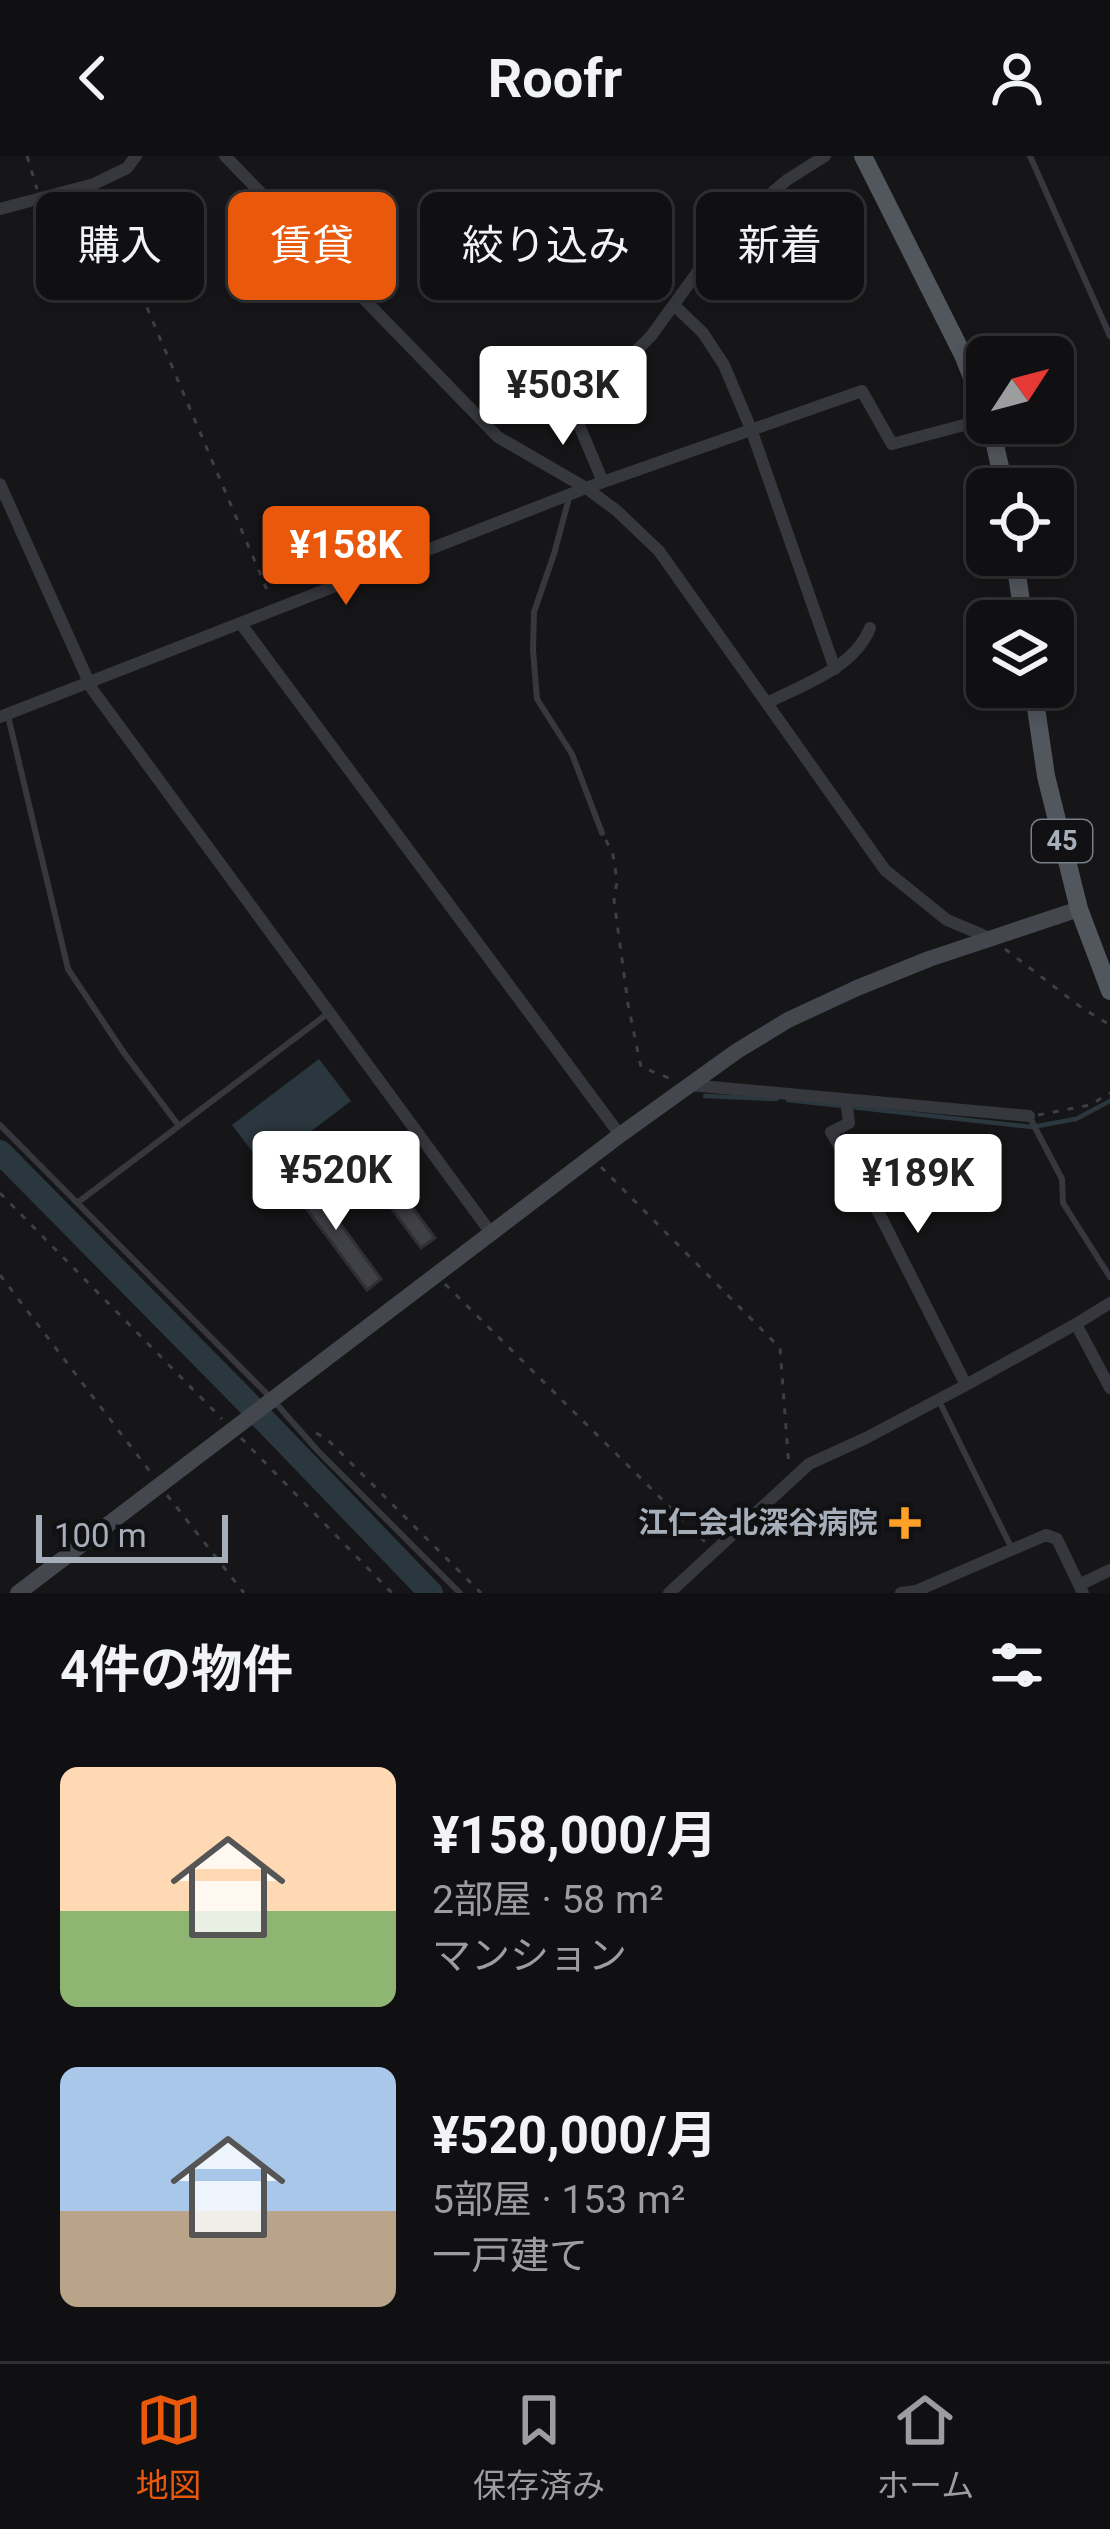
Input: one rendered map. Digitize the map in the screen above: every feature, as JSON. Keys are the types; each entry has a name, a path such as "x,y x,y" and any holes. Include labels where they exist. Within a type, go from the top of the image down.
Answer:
{"main road":[{"path":"862,156 966,363"},
{"name":"45","path":"1037,708 1046,776 1079,909 1110,991"}],"street":[{"path":"68,192 128,168 136,156"},
{"path":"224,156 498,437 586,488 659,551 885,870 947,920 991,938"},
{"path":"604,482 574,413 651,336 728,230 805,160 825,156"},
{"path":"0,209 36,198"},
{"path":"674,305 703,333 724,365 835,669"},
{"path":"4,716 570,494 862,391 892,443 966,424"},
{"path":"0,484 88,683 491,1233"},
{"path":"241,623 620,1135"},
{"path":"769,703 835,669 870,628"},
{"path":"18,1593 687,1085 788,1020 929,958 1079,909"},
{"path":"687,1085 1029,1116"},
{"path":"846,1100 848,1123 831,1132 882,1219 966,1384"},
{"path":"670,1593 809,1464 938,1400 1110,1303"},
{"path":"1076,1324 1110,1388"},
{"path":"901,1593 916,1591 1046,1535 1057,1539 1081,1589 1110,1570"}],"lane":[{"path":"1030,156 1110,336"},
{"path":"570,494 534,612 537,699 572,754 602,833"},
{"path":"4,716 68,969 179,1126"},
{"path":"77,1202 330,1012"},
{"path":"1029,1116 1062,1179 1064,1203 1110,1276"},
{"path":"0,1125 460,1593"},
{"path":"938,1400 1012,1548"}],"path":[{"path":"27,156 38,192"},
{"path":"94,184 275,610"},
{"path":"602,833 613,855 614,900 641,1067 687,1085"},
{"path":"991,938 1110,1025"},
{"path":"1029,1116 1090,1106 1110,1093"},
{"path":"591,1156 780,1348 790,1482"},
{"path":"0,1193 238,1427 392,1593"},
{"path":"435,1274 714,1551"},
{"path":"0,1275 244,1593"},
{"path":"297,1426 327,1439 481,1593"}],"shaded area":[{"path":"319,1059 351,1101 264,1167 232,1125"}],"building":[{"path":"360,1137 435,1238 421,1248 346,1147"},
{"path":"306,1177 381,1279 367,1290 291,1188"}],"waterway":[{"path":"705,1096 777,1099"},
{"path":"788,1100 1032,1127 1076,1119 1110,1101"},
{"path":"0,1152 431,1593"}],"place":[{"name":"江仁会北深谷病院","path":"905,1523"}]}
